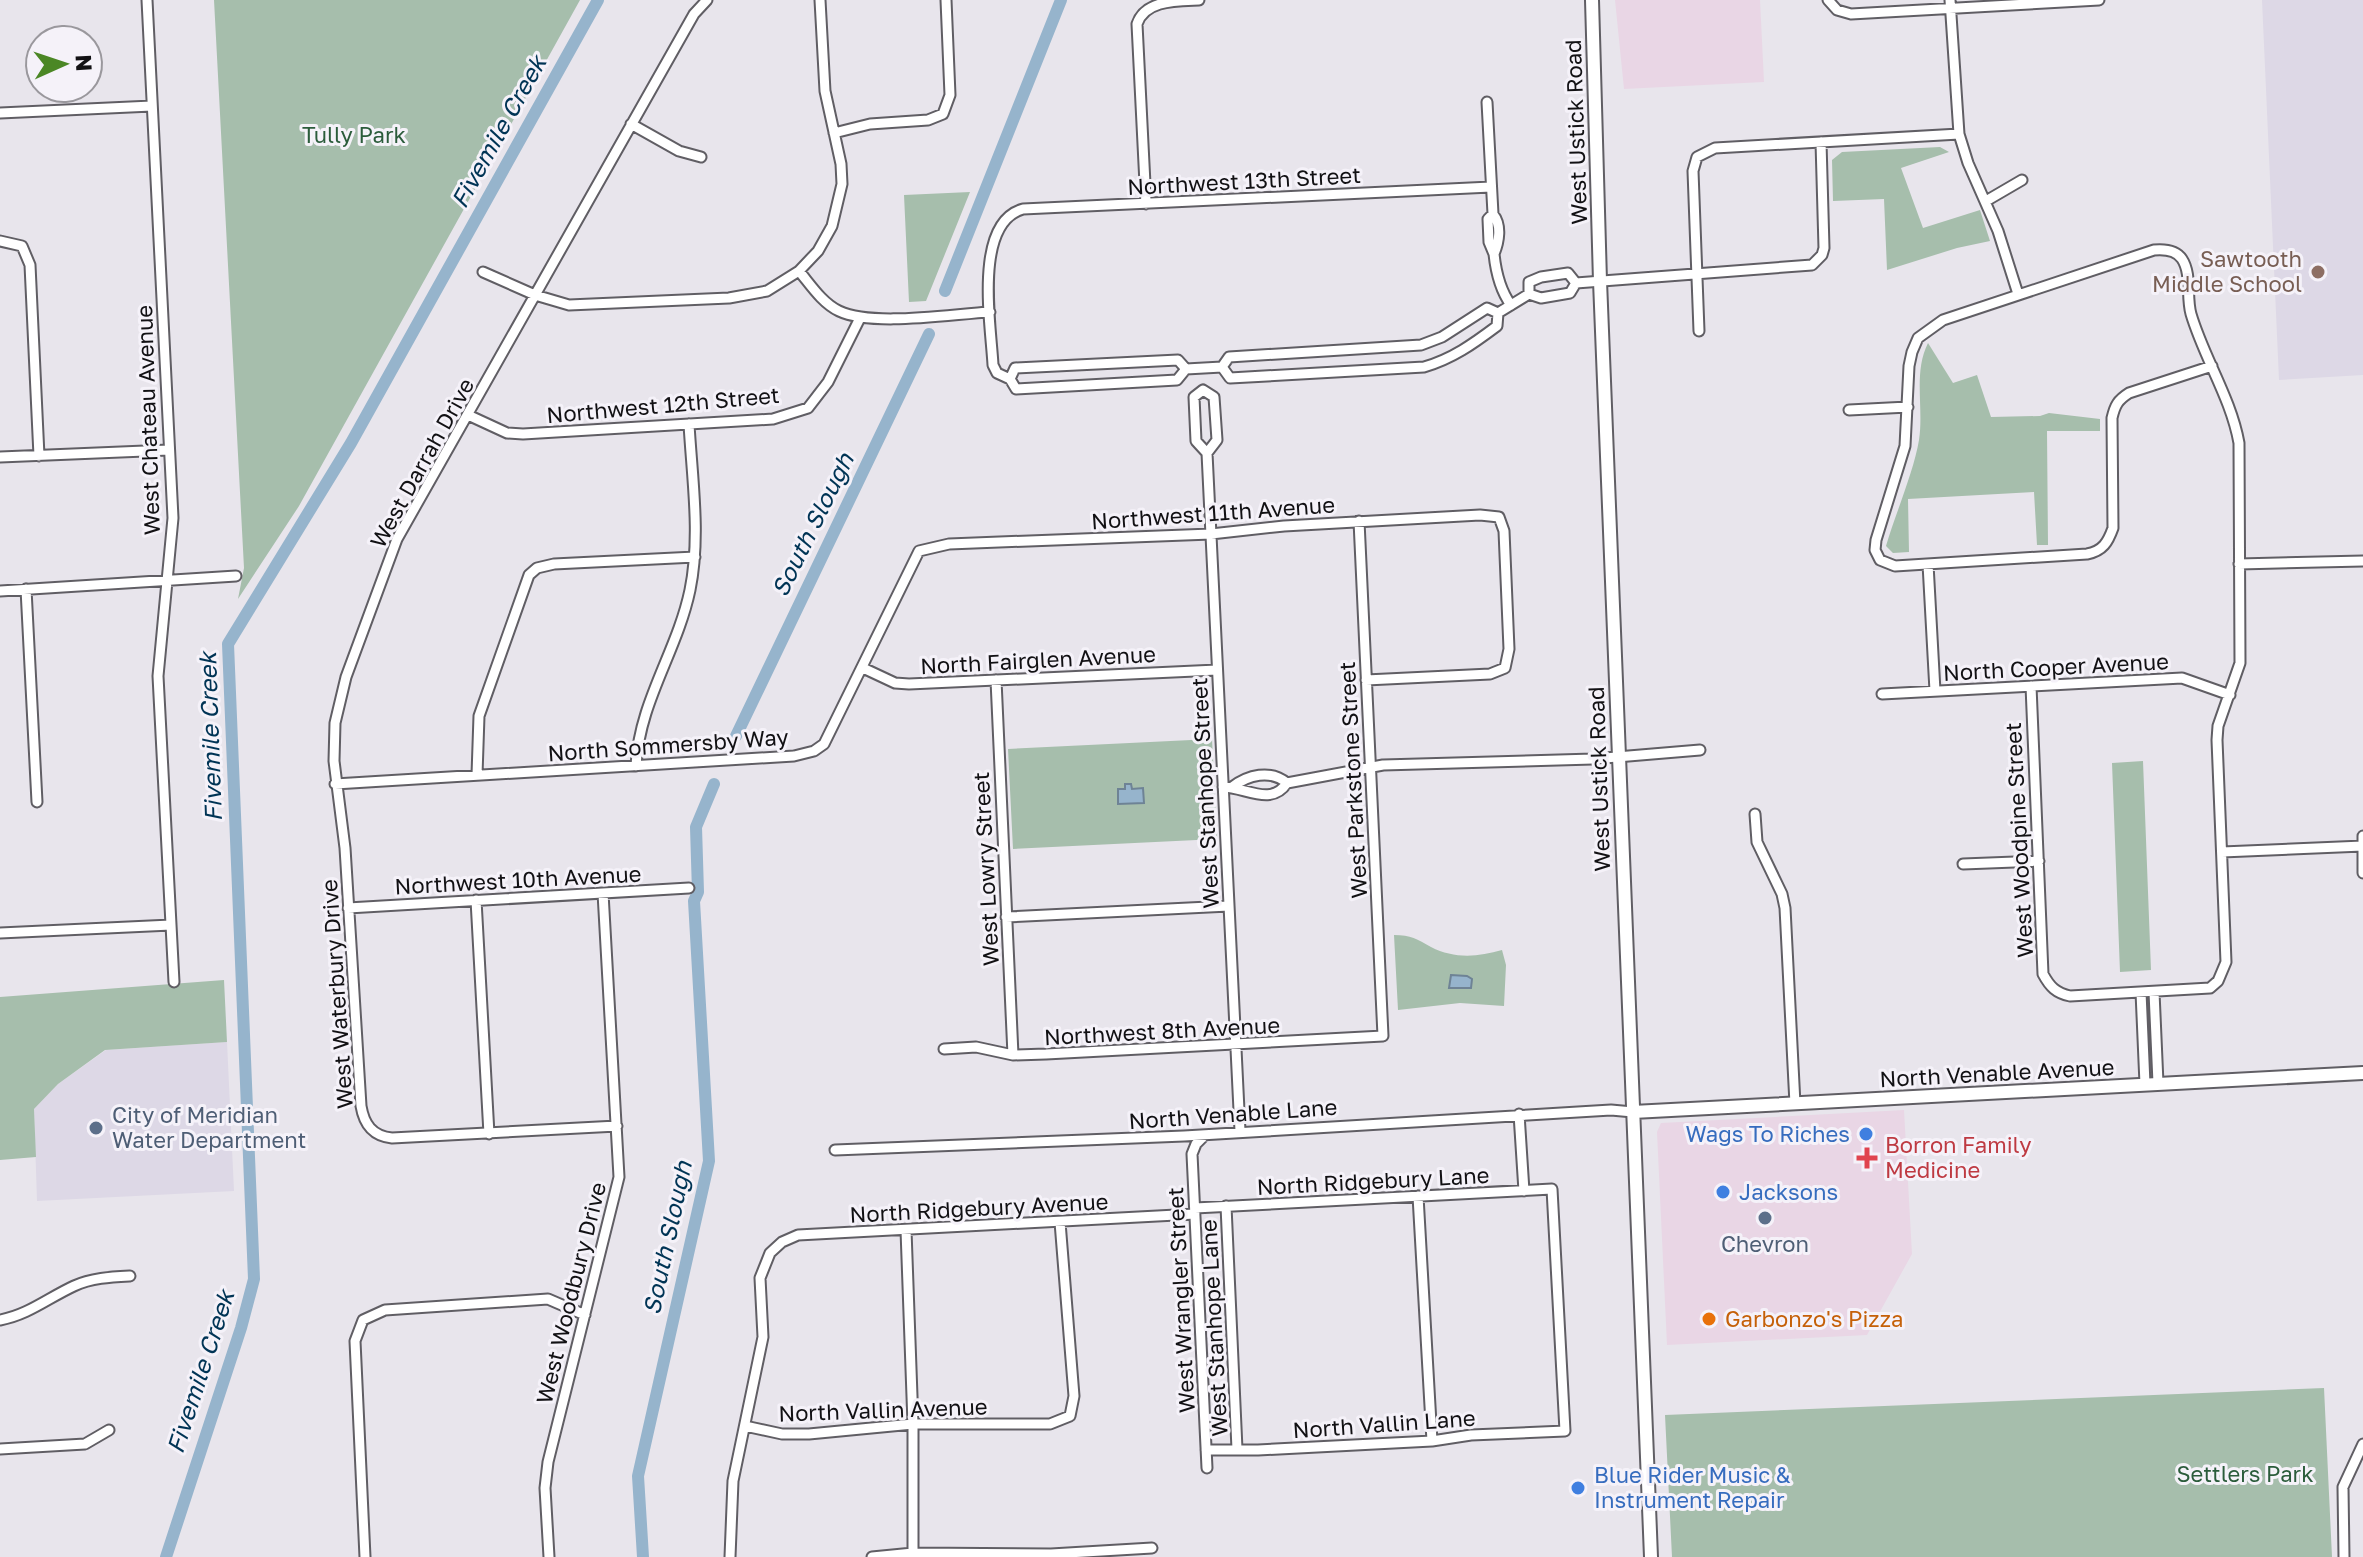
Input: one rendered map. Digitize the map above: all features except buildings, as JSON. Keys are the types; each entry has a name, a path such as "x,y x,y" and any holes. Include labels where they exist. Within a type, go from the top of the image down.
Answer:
{"main road":[{"name":"West Ustick Road","path":"1592,0 1600,281 1651,1557"},
{"name":"North Venable Avenue","path":"1633,1112 2363,1073"}],"street":[{"name":"West Chateau Avenue","path":"147,0 173,518 158,676 174,982"},
{"name":"West Darrah Drive","path":"345,848 335,784 335,723 346,677 397,539 694,14 707,0"},
{"path":"483,272 535,295 569,305 729,298 767,291 799,271 818,251 832,226 842,184 841,164 825,91 820,0"},
{"path":"834,133 870,124 928,120 943,114 950,95 946,0"},
{"path":"1146,204 1137,24 1145,9 1161,2 1199,0"},
{"path":"1828,0 1837,10 1851,14 1950,4 2099,0"},
{"path":"1950,4 1959,134 2018,294"},
{"path":"1487,102 1493,214 1488,219 1489,242 1504,297 1511,305"},
{"path":"0,113 152,106"},
{"path":"631,124 679,151 701,157"},
{"path":"1699,331 1693,171 1697,157 1715,148 1959,134"},
{"path":"1576,283 1805,267 1817,261 1824,248 1821,142"},
{"path":"1986,201 2022,180"},
{"name":"Northwest 13th Street","path":"990,312 988,272 993,247 1003,221 1011,213 1023,209 1491,187"},
{"path":"0,241 22,246 30,265 39,456"},
{"path":"2152,1084 2141,992 2202,990 2218,981 2226,962 2217,740 2218,726 2240,663 2239,443 2237,430 2212,366 2192,316 2187,272 2179,255 2172,251 2154,250 1943,320 1918,338 1909,366 1905,446 1875,550 1880,560 1895,566 2087,554 2102,549 2113,528 2112,418 2119,399 2212,366"},
{"path":"799,271 818,294 837,310 860,318 990,312 993,365 997,373 1010,379 1016,389 1177,380 1186,369 1222,367"},
{"path":"1529,294 1529,282 1541,277 1568,273 1576,283"},
{"path":"1498,313 1529,294 1541,298 1570,293 1576,283"},
{"path":"1222,367 1229,357 1421,345 1442,337 1487,308 1498,313"},
{"path":"1222,367 1230,378 1424,367 1445,361 1469,347 1497,326 1498,313"},
{"name":"Northwest 12th Street","path":"468,415 507,433 523,434 773,419 808,408 828,382 860,318"},
{"path":"1010,379 1015,368 1178,360 1186,369"},
{"name":"West Stanhope Street","path":"1202,368 1203,390"},
{"name":"West Stanhope Street","path":"1203,390 1194,397 1196,441 1207,453 1217,670 1228,787 1229,906 1240,1131"},
{"name":"West Stanhope Street","path":"1203,390 1214,397 1217,440 1207,453"},
{"path":"1849,410 1908,407"},
{"path":"636,766 637,737 669,658 689,592 695,557 689,424"},
{"path":"0,457 169,450"},
{"name":"Northwest 11th Avenue","path":"929,547 1211,534 1359,521 1480,515 1499,517 1504,531 1509,649 1505,668 1490,674 1366,680"},
{"name":"West Parkstone Street","path":"1359,521 1383,1036"},
{"name":"North Sommersby Way","path":"335,784 794,756 814,751 824,744 919,551 929,547"},
{"path":"477,775 479,716 529,575 537,568 554,564 695,557"},
{"path":"2239,564 2363,561"},
{"path":"1928,564 1935,691"},
{"path":"0,591 236,576"},
{"path":"26,589 37,802"},
{"name":"North Fairglen Avenue","path":"863,668 895,683 909,684 1217,670"},
{"name":"North Cooper Avenue","path":"1882,694 2182,678 2230,695"},
{"name":"West Lowry Street","path":"996,680 1013,1055"},
{"name":"West Woodpine Street","path":"2031,686 2043,974 2053,990 2070,996 2141,992"},
{"path":"1228,787 1264,796 1282,790 1287,783 1370,766 1593,759 1700,750"},
{"path":"1228,787 1243,779 1262,775 1281,778 1287,783"},
{"path":"1755,814 1757,842 1782,894 1785,908 1795,1104"},
{"path":"2363,836 2363,873"},
{"path":"2222,852 2363,846"},
{"name":"West Waterbury Drive","path":"345,848 363,1118 376,1134 392,1138 489,1134"},
{"path":"1963,864 2039,861"},
{"name":"Northwest 10th Avenue","path":"348,908 689,888"},
{"name":"West Woodbury Drive","path":"549,1557 545,1488 548,1462 619,1177 603,893"},
{"path":"476,900 489,1134 617,1126"},
{"path":"1006,917 1229,906"},
{"path":"0,933 171,925"},
{"path":"2152,1084 2154,992"},
{"name":"Northwest 8th Avenue","path":"944,1049 976,1047 1013,1055 1383,1036"},
{"name":"North Venable Lane","path":"835,1150 1205,1135 1519,1114 1633,1112"},
{"path":"1519,1114 1524,1191"},
{"name":"West Wrangler Street","path":"1205,1135 1192,1154 1207,1468"},
{"name":"North Ridgebury Lane","path":"1195,1211 1226,1206 1552,1189 1565,1431"},
{"path":"1418,1196 1432,1441"},
{"name":"West Stanhope Lane","path":"1226,1206 1237,1449"},
{"name":"North Ridgebury Avenue","path":"745,1426 762,1351 760,1278 770,1253 782,1242 798,1235 1060,1222 1195,1211"},
{"name":"North Vallin Avenue","path":"745,1426 782,1434 809,1434 913,1424 1050,1424 1070,1416 1074,1396 1060,1222"},
{"path":"906,1230 913,1424 913,1553"},
{"path":"0,1320 20,1317 77,1284 130,1276"},
{"path":"365,1557 355,1341 363,1320 385,1310 548,1299 585,1315"},
{"path":"730,1557 733,1481 745,1426"},
{"path":"0,1449 85,1444 109,1430"},
{"name":"North Vallin Lane","path":"1206,1450 1432,1441 1471,1435 1565,1431"},
{"path":"2344,1557 2343,1487 2363,1444"},
{"path":"872,1557 913,1553 1051,1555 1152,1548"}],"shaded area":[{"path":"1615,0 1760,0 1764,82 1624,89"},
{"name":"Sawtooth Middle School","path":"2262,0 2363,0 2363,375 2279,380"},
{"path":"227,1042 234,1191 37,1201 34,1109 58,1084 106,1050"},
{"path":"1904,1110 1912,1254 1867,1335 1667,1345 1657,1132 1661,1123"}],"green space":[{"name":"Tully Park","path":"214,0 580,0 299,506 238,599 244,568"},
{"path":"1940,147 1949,152 1901,168 1923,228 1980,210 1990,241 1887,270 1884,199 1833,201 1832,160 1842,152"},
{"path":"970,192 926,301 909,302 904,195"},
{"path":"1928,343 1953,383 1977,375 1991,417 2049,413 2100,419 2100,431 2047,431 2048,545 2037,545 2034,492 1908,499 1909,552 1893,553 1886,546 1917,452 1921,366"},
{"path":"1212,739 1217,839 1013,849 1008,749"},
{"path":"2143,761 2151,970 2120,972 2112,763"},
{"path":"1394,935 1414,938 1440,951 1457,955 1502,950 1506,965 1504,1006 1460,1003 1398,1010"},
{"path":"224,980 227,1042 105,1050 58,1084 34,1109 36,1157 0,1160 0,997"},
{"name":"Settlers Park","path":"2324,1388 2332,1557 1672,1557 1665,1415"}],"water":[{"path":"1125,784 1131,784 1132,789 1143,788 1144,803 1118,804 1118,789 1125,789"},
{"path":"1451,975 1472,979 1471,988 1449,988"}],"waterway":[{"name":"Fivemile Creek","path":"166,1557 254,1279 228,644 351,443 598,0"},
{"name":"South Slough","path":"945,291 1061,0"},
{"name":"South Slough","path":"736,736 929,334"},
{"name":"South Slough","path":"643,1557 638,1476 709,1161 694,901 698,892 696,827 714,784"}],"place":[{"name":"Sawtooth Middle School","path":"2318,272"},
{"name":"City of Meridian Water Department","path":"96,1128"},
{"name":"Wags To Riches","path":"1866,1134"},
{"name":"Borron Family Medicine","path":"1867,1158"},
{"name":"Jacksons","path":"1723,1192"},
{"name":"Chevron","path":"1765,1218"},
{"name":"Garbonzo's Pizza","path":"1709,1319"},
{"name":"Blue Rider Music & Instrument Repair","path":"1578,1488"}]}
